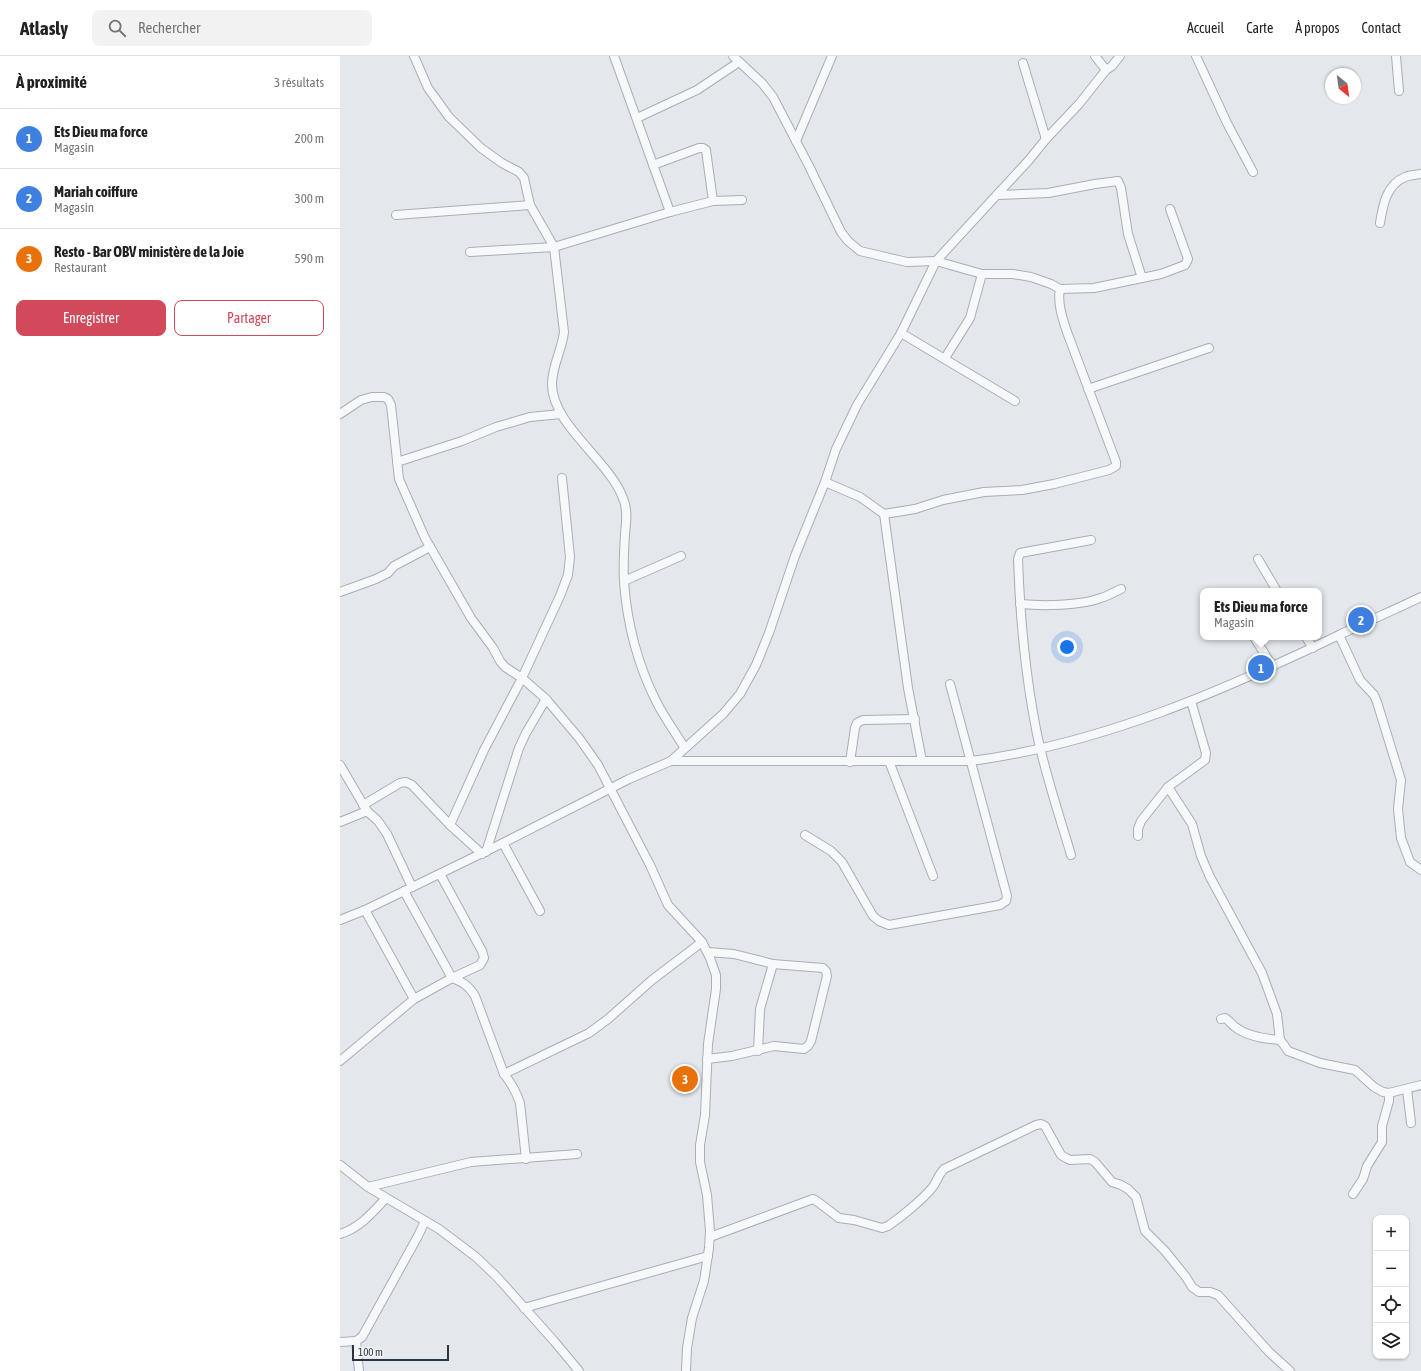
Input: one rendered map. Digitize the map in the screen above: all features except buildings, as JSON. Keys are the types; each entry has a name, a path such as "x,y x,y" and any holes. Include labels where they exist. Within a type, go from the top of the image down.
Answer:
{"street":[{"path":"414,56 428,88 449,117 481,148 502,163 519,172 524,178 530,205 554,247 564,332 560,353 553,374 552,386 554,396 560,414 616,483 624,500 627,513 624,554 624,581 627,610 643,670 656,701 684,748"},
{"path":"614,56 670,212"},
{"path":"733,56 767,88 773,97 841,232 848,241 860,251 907,262 936,261 982,274 1013,274 1031,277 1047,282 1060,290 1094,288 1161,274 1185,265 1188,259 1170,209"},
{"path":"796,141 832,56"},
{"path":"1095,56 1106,70"},
{"path":"340,920 365,910 484,853 629,779 671,761 723,714 740,694 756,665 769,633 795,556 825,482 836,449 857,405 901,333 936,261 1029,160 1046,139 1079,104 1106,70 1112,66 1120,56"},
{"path":"1196,56 1227,123 1253,172"},
{"path":"1396,56 1399,91"},
{"path":"637,118 697,90 739,62"},
{"path":"1023,63 1046,139"},
{"path":"653,165 699,148 703,148 706,150 713,201"},
{"path":"1380,223 1384,201 1392,186 1405,177 1421,174"},
{"path":"997,195 1048,193 1118,181 1121,188 1128,234 1142,278"},
{"path":"470,252 554,247 670,212 713,201 742,200"},
{"path":"396,215 530,205"},
{"path":"945,358 970,318 982,274"},
{"path":"884,514 915,509 943,500 984,492 1022,490 1054,484 1109,470 1116,466 1116,462 1067,332 1062,312 1059,293 1060,290"},
{"path":"901,333 1015,401"},
{"path":"1088,389 1209,348"},
{"path":"340,414 361,400 379,397 388,399 391,405 399,479 416,521 471,618 505,667 522,678 546,699 594,760 611,788 650,865 668,905 702,942 708,952 717,982 708,1044 705,1115 700,1145 700,1162 707,1195 710,1237 704,1281 692,1318 687,1348 686,1371"},
{"path":"397,462 462,441 496,427 530,417 560,414"},
{"path":"450,825 484,750 522,678 560,596 568,575 570,557 562,478"},
{"path":"825,482 860,496 884,514 907,680 922,761"},
{"path":"1071,856 1041,749 1030,697 1020,604 1018,559 1020,553 1091,540"},
{"path":"340,592 388,573 394,566 430,547"},
{"path":"624,581 681,556"},
{"path":"1258,559 1275,588"},
{"path":"1020,604 1033,605 1075,603 1100,599 1121,589"},
{"path":"671,761 971,761 1041,749 1128,724 1191,701 1273,667 1421,597"},
{"path":"1339,635 1360,680 1363,685 1374,695 1377,702 1401,780 1398,809 1401,838 1410,862 1421,870"},
{"path":"1256,640 1273,667"},
{"path":"1308,640 1312,648"},
{"path":"806,835 837,856 842,862 873,916 879,921 889,925 1000,905 1006,901 1007,896 950,684"},
{"path":"484,853 519,748 546,699"},
{"path":"1138,836 1138,829 1141,821 1168,787 1205,760 1206,753 1191,701"},
{"path":"850,762 857,723 863,720 915,719"},
{"path":"889,761 933,876"},
{"path":"340,765 344,781 365,808 378,821 387,834 412,887"},
{"path":"340,822 365,808 400,783 406,782 412,785 450,825 484,853"},
{"path":"1168,787 1192,824 1201,856 1210,877 1262,973 1277,1014 1280,1040 1288,1050 1320,1063 1355,1070 1374,1087 1383,1092 1389,1093 1421,1085"},
{"path":"504,843 540,911"},
{"path":"340,1061 414,999 452,978 480,965 484,958 482,951 440,874"},
{"path":"404,891 452,978 464,983 470,988 475,996 504,1074 513,1084 520,1103 526,1159"},
{"path":"365,910 414,999"},
{"path":"504,1074 589,1033 608,1019 652,980 702,942"},
{"path":"707,1059 758,1051 774,1046 804,1049 811,1041 827,976 826,971 823,968 773,964 734,954 708,952"},
{"path":"758,1051 760,1009 773,964"},
{"path":"1221,1019 1225,1018 1234,1026 1250,1034 1266,1039 1280,1040"},
{"path":"1407,1089 1411,1123"},
{"path":"1353,1194 1362,1179 1367,1166 1382,1142 1382,1126 1389,1101 1389,1093"},
{"path":"710,1237 813,1200 818,1202 839,1218 854,1220 882,1228 888,1226 930,1190 936,1182 939,1174 944,1169 1041,1124 1045,1126 1061,1155 1070,1160 1090,1159 1095,1162 1112,1182 1128,1189 1136,1197 1145,1231 1165,1251 1186,1277 1192,1287 1199,1292 1210,1292 1218,1295 1269,1352 1290,1371"},
{"path":"368,1187 471,1162 577,1154"},
{"path":"340,1165 368,1187 425,1221 476,1257 497,1277 579,1371"},
{"path":"340,1234 347,1232 362,1223 386,1198"},
{"path":"340,1342 356,1341 362,1337 425,1221"},
{"path":"524,1308 708,1256"},
{"path":"356,1341 359,1371"}],"place":[{"name":"Mariah coiffure","path":"1361,620"},
{"name":"Ets Dieu ma force","path":"1261,668"},
{"name":"Resto - Bar OBV ministère de la Joie","path":"685,1079"}]}
